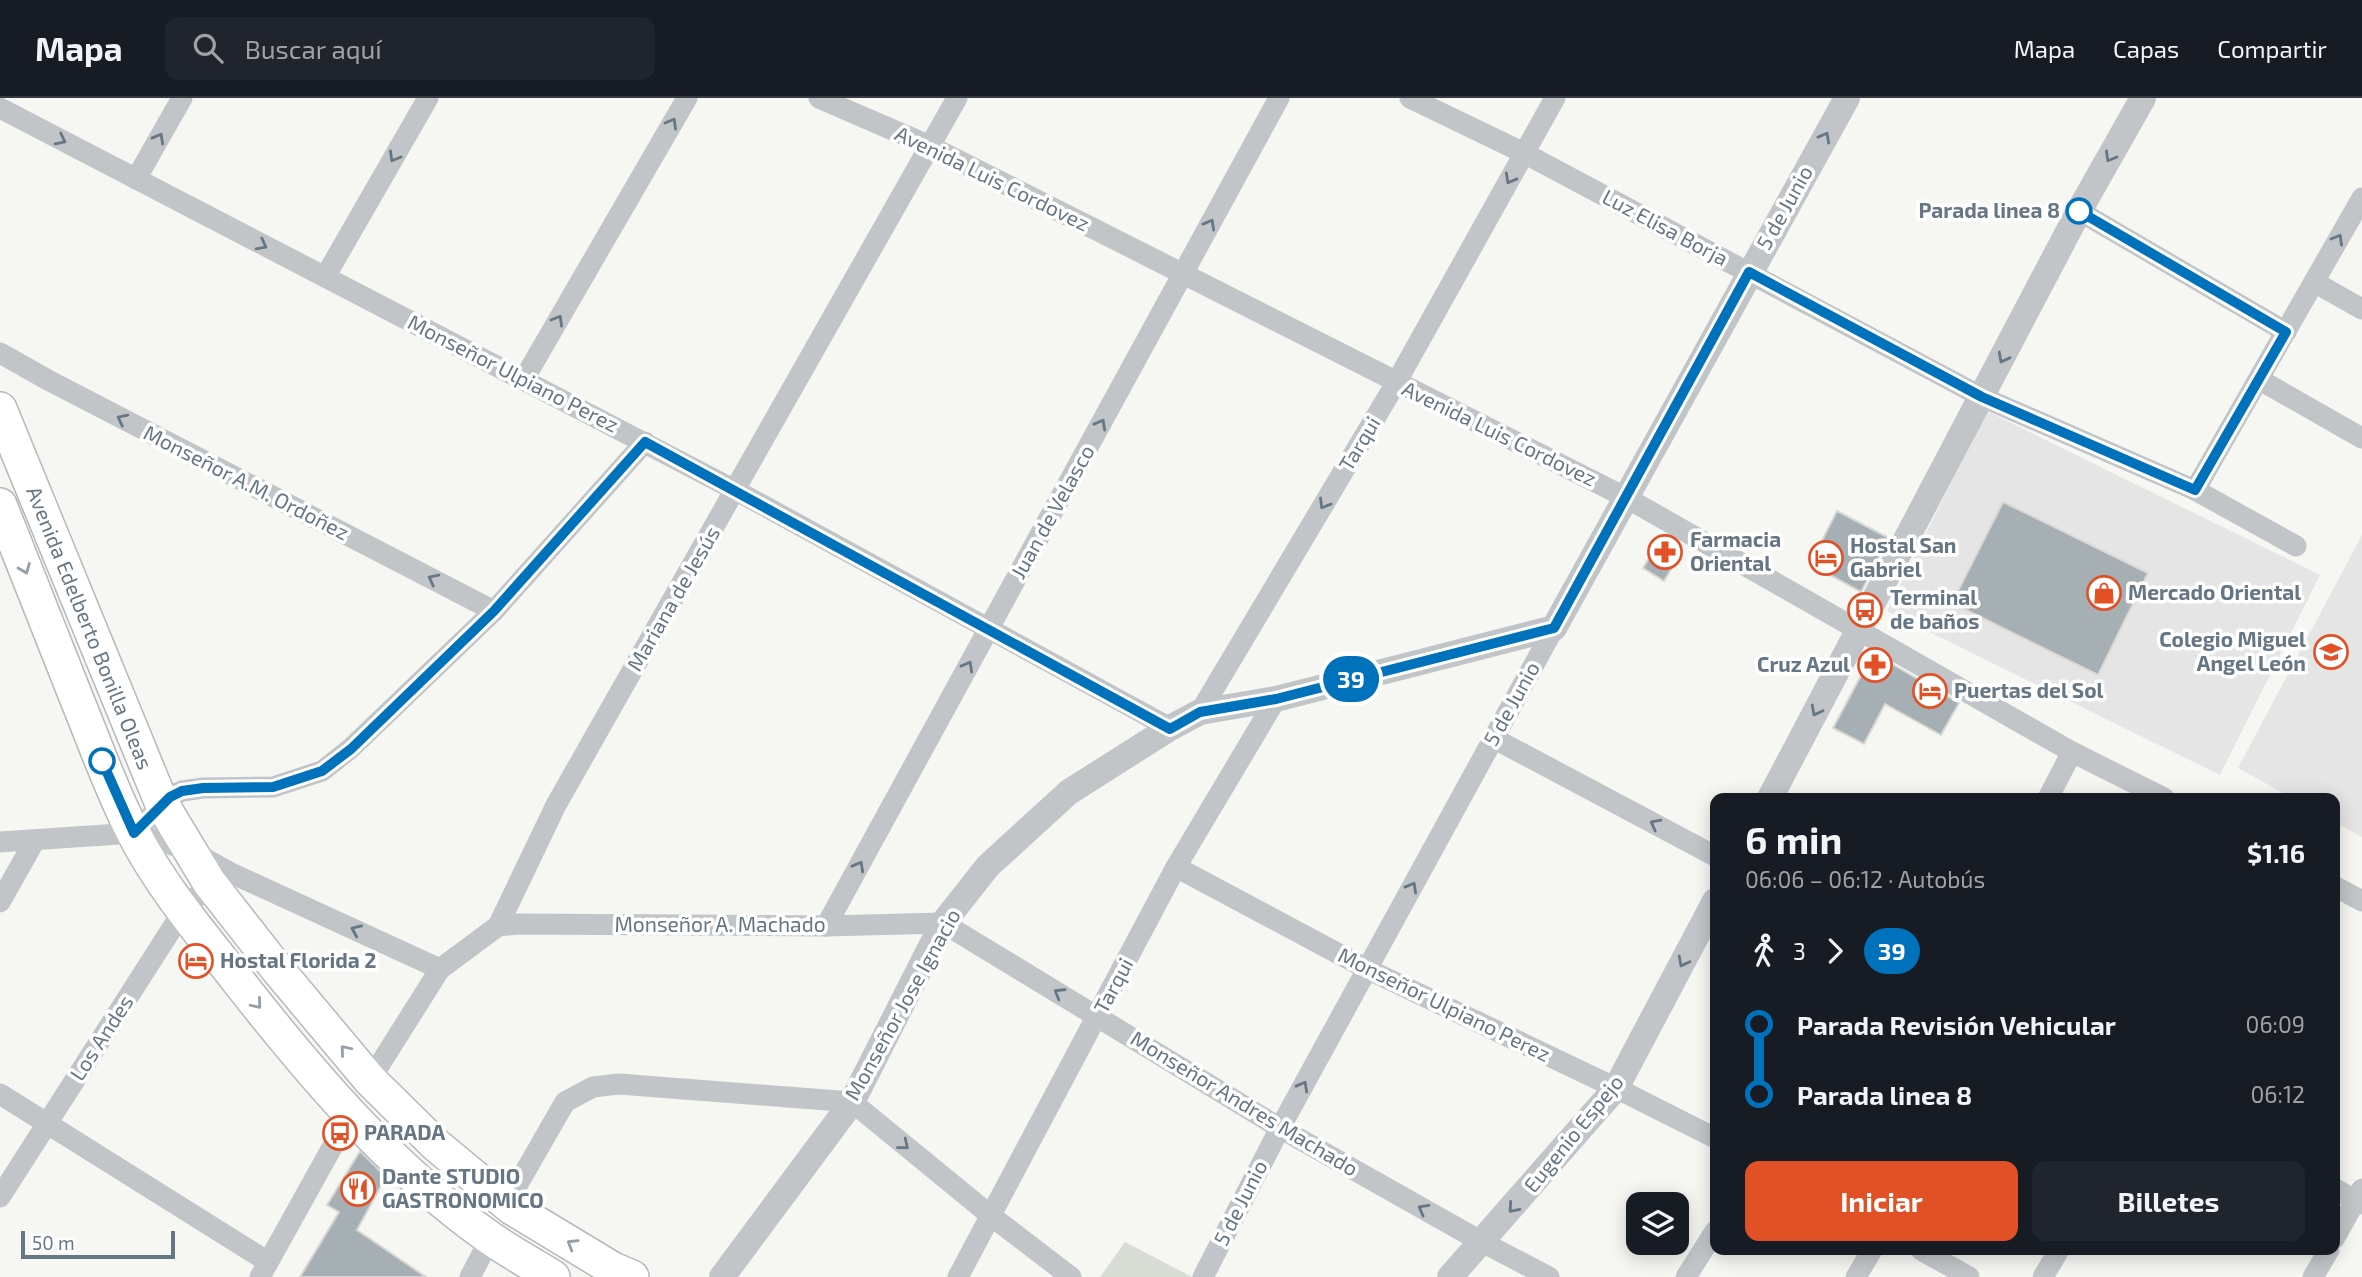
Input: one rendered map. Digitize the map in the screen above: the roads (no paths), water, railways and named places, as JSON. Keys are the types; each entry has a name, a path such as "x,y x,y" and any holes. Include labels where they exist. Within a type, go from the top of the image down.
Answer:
{"main road":[{"name":"Avenida Edelberto Bonilla Oleas","path":"0,409 162,804 209,882 370,1080 436,1145 507,1203 613,1269 632,1277"},
{"name":"Avenida Edelberto Bonilla Oleas","path":"0,505 102,761 134,833 183,912 248,995 349,1115 410,1173 490,1239 553,1277"}],"street":[{"path":"136,179 182,98"},
{"path":"324,277 428,98"},
{"path":"524,379 687,98"},
{"name":"Avenida Luis Cordovez","path":"819,98 930,146 1625,497 2072,752 2154,793"},
{"name":"Mariana de Jesús","path":"370,1080 440,969 498,926 556,805 957,98"},
{"name":"Juan de Velasco","path":"827,926 1279,98"},
{"name":"Luz Elisa Borja","path":"1410,98 1524,153 1982,397 2195,490 2296,546"},
{"name":"Tarqui","path":"1200,712 1396,383 1555,98"},
{"name":"5 de Junio","path":"1203,1277 1280,1128 1493,738 1847,98"},
{"path":"1773,793 2079,211 2143,98"},
{"name":"Monseñor Ulpiano Perez","path":"0,108 736,490 1170,729"},
{"path":"2195,490 2362,198"},
{"path":"2079,211 2286,332"},
{"path":"2314,282 2362,309"},
{"name":"Monseñor A.M. Ordoñez","path":"0,353 494,611"},
{"path":"2260,380 2362,438"},
{"path":"134,833 170,797 192,789 273,787 322,771 351,749 494,611 645,442"},
{"name":"Monseñor Jose Ignacio","path":"722,1277 852,1102 943,923 988,866 1069,792 1200,712 1276,699 1554,628"},
{"name":"Tarqui","path":"958,1277 1176,867 1276,699"},
{"path":"1493,738 1710,853"},
{"path":"2051,793 2072,752"},
{"path":"0,842 134,833 191,851 231,873 440,969"},
{"path":"0,902 35,840"},
{"name":"Monseñor Ulpiano Perez","path":"1176,867 1367,969 1710,1135"},
{"name":"Los Andes","path":"0,1197 183,912 209,882"},
{"path":"2340,889 2362,901"},
{"name":"Eugenio Espejo","path":"1450,1277 1616,1088 1710,910"},
{"name":"Monseñor A. Machado","path":"498,926 827,926 943,923"},
{"name":"Monseñor Andres Machado","path":"943,923 1280,1128 1549,1277"},
{"path":"507,1203 565,1102 593,1087 619,1084 852,1102 990,1215 1071,1277"},
{"path":"0,1094 264,1269 349,1115"},
{"path":"2340,1190 2360,1198 2340,1230"},
{"path":"470,1277 490,1239"},
{"path":"1686,1277 1710,1239"},
{"path":"1856,1277 1869,1255"},
{"path":"1930,1255 1969,1277"},
{"path":"2043,1277 2056,1255"},
{"path":"2314,1277 2326,1255"}],"place":[{"name":"Parada linea 8","path":"2079,211"},
{"name":"Farmacia Oriental","path":"1665,552"},
{"name":"Hostal San Gabriel","path":"1826,558"},
{"name":"Mercado Oriental","path":"2104,593"},
{"name":"Terminal de baños","path":"1865,610"},
{"name":"Colegio Miguel Angel León","path":"2331,652"},
{"name":"Cruz Azul","path":"1875,665"},
{"name":"Puertas del Sol","path":"1930,691"},
{"name":"Hostal Florida 2","path":"196,961"},
{"name":"PARADA","path":"340,1133"},
{"name":"Dante STUDIO GASTRONOMICO","path":"358,1189"}]}
